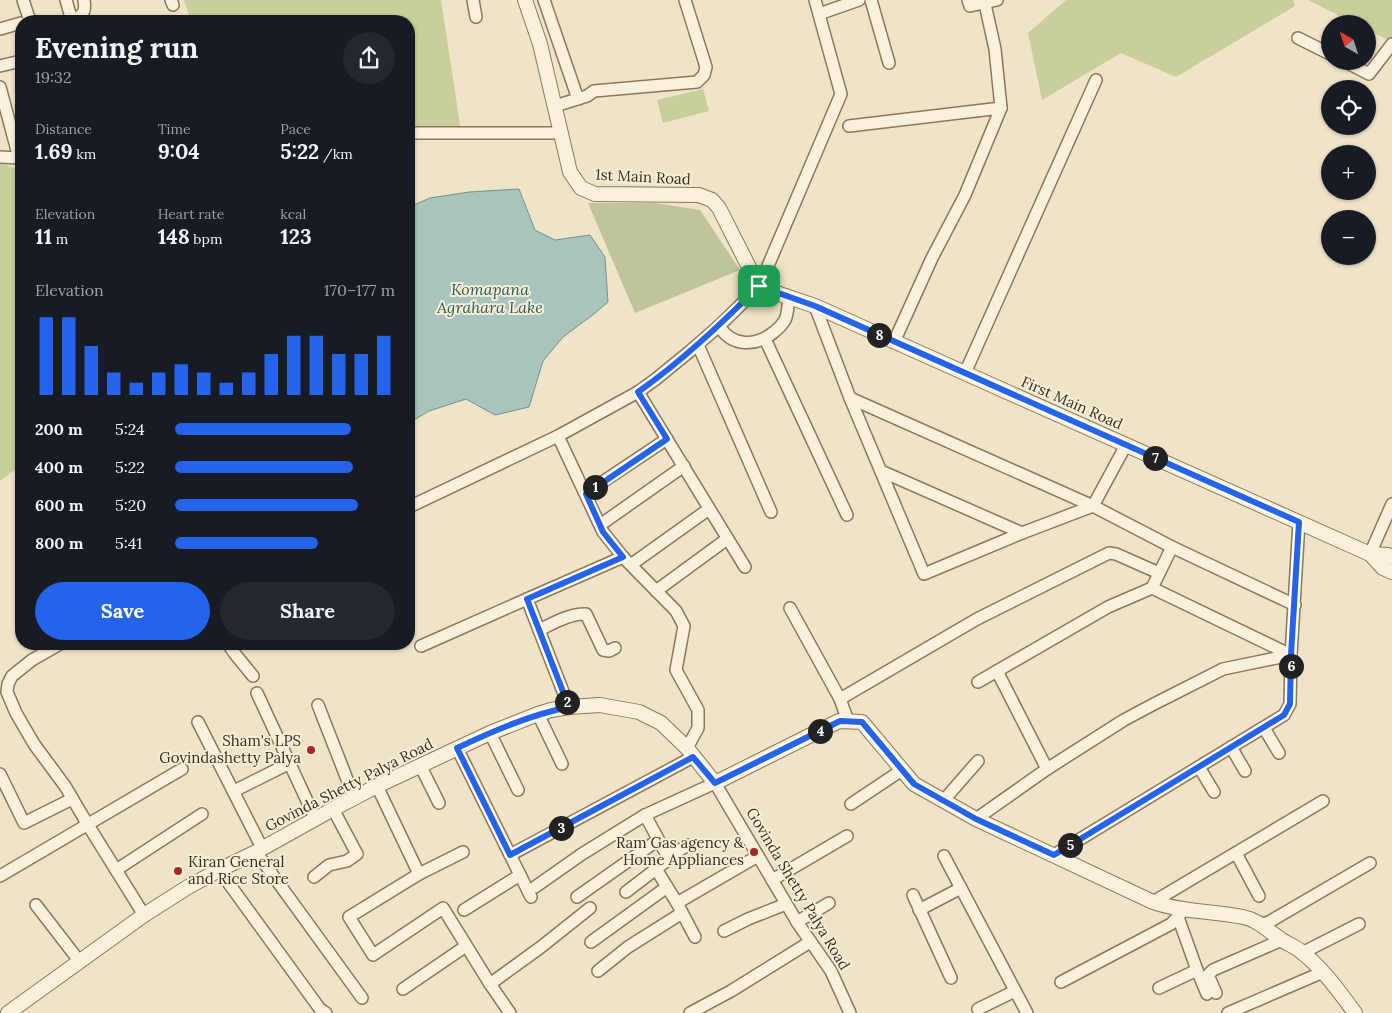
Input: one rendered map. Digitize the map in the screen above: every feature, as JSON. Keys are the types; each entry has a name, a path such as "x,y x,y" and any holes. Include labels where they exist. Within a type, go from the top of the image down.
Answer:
{"street":[{"path":"23,0 28,15"},
{"path":"66,0 70,15"},
{"path":"83,15 86,9 84,0"},
{"path":"473,0 476,17"},
{"name":"1st Main Road","path":"525,0 540,44 570,172 581,188 595,194 698,196 712,200 719,208 759,286"},
{"path":"544,0 578,99"},
{"path":"555,106 587,96 594,91 697,82 704,75 706,67 685,0"},
{"path":"415,504 558,436 638,392 698,345 759,286 840,94 815,0"},
{"path":"818,14 859,0"},
{"path":"871,0 889,63"},
{"path":"968,0 970,6 997,0"},
{"path":"894,342 932,258 965,195 1001,108 995,49 985,4"},
{"path":"0,28 15,24"},
{"path":"1298,38 1321,50"},
{"path":"1376,65 1392,44"},
{"path":"0,66 15,62"},
{"path":"1361,70 1369,74 1372,70"},
{"path":"966,373 1096,80"},
{"path":"0,87 15,140"},
{"path":"848,126 1001,108"},
{"path":"415,133 561,133"},
{"path":"0,157 15,158"},
{"name":"First Main Road","path":"759,286 815,306 1370,554"},
{"path":"719,326 725,335 738,341 751,343 766,339 786,319 789,297"},
{"path":"815,306 850,398 924,574 1093,506 1126,445"},
{"path":"766,339 847,514"},
{"path":"698,345 770,512"},
{"path":"638,392 745,567"},
{"path":"850,398 1093,506 1172,547 1295,605"},
{"path":"510,855 690,752 698,728 698,710 676,670 684,626 676,611 607,538 558,436"},
{"path":"586,494 667,439"},
{"path":"600,525 684,466"},
{"path":"881,470 1022,533"},
{"path":"1370,554 1392,504"},
{"path":"421,646 527,599 627,561 709,509"},
{"path":"1054,855 1284,715 1290,704 1299,522"},
{"path":"656,591 727,539"},
{"path":"978,682 1108,607 1152,588 1172,547"},
{"path":"840,699 977,619 1109,553 1116,554 1159,573"},
{"path":"1370,554 1392,557"},
{"path":"1370,554 1383,568 1392,572"},
{"path":"1152,588 1291,655"},
{"path":"527,599 569,707"},
{"path":"790,608 840,699 848,721"},
{"path":"538,630 567,618 586,614 603,650 609,651 615,648"},
{"path":"50,650 32,660 12,676 7,692 16,713 34,744 65,786 144,915"},
{"path":"232,650 253,676"},
{"path":"976,819 1047,769 1124,720 1223,669 1291,655"},
{"path":"997,671 1047,769"},
{"path":"257,693 315,818"},
{"path":"318,705 354,797"},
{"name":"Govinda Shetty Palya Road","path":"8,1013 144,915 188,887 354,797 490,733 538,714 569,707 600,706 639,712 661,723 690,752 715,783 797,922 831,971 850,1013"},
{"path":"538,714 562,764"},
{"path":"457,748 520,875 533,892 582,854 645,815 715,783 840,721 862,722 914,784 976,819 1181,914 1245,917 1261,924 1302,953 1332,982 1355,1013"},
{"path":"198,722 234,791 259,850 362,998"},
{"path":"1264,728 1279,753"},
{"path":"490,733 518,790"},
{"path":"1231,748 1245,770"},
{"path":"944,800 978,761"},
{"path":"234,791 290,763"},
{"path":"420,765 439,803"},
{"path":"1199,767 1214,792"},
{"path":"0,876 182,769"},
{"path":"851,804 902,770"},
{"path":"0,774 24,823 72,799"},
{"path":"377,786 419,874"},
{"path":"1153,902 1323,801"},
{"path":"314,877 328,865 347,861 357,854 333,809"},
{"path":"116,870 202,814"},
{"path":"645,815 668,857"},
{"path":"772,880 847,836"},
{"path":"577,897 658,840"},
{"path":"626,892 656,870 669,859 668,857 688,846"},
{"path":"463,852 419,874 349,918 374,955 443,908 510,1013"},
{"path":"1236,853 1259,896"},
{"path":"598,971 680,908 758,856"},
{"path":"944,856 1027,1013"},
{"path":"1261,924 1270,922 1370,863"},
{"path":"219,870 320,1009 326,1013"},
{"path":"656,870 680,908 695,937"},
{"path":"464,910 520,875"},
{"path":"591,942 667,887"},
{"path":"919,910 961,888"},
{"path":"913,895 951,978"},
{"path":"797,922 829,903"},
{"path":"724,931 786,904"},
{"path":"36,905 80,962"},
{"path":"490,984 590,908"},
{"path":"1181,914 1197,970 1212,994 1208,975 1212,970 1282,940"},
{"path":"1062,982 1171,924 1181,914"},
{"path":"1302,953 1358,924"},
{"path":"690,1013 810,942"},
{"path":"403,989 466,946"},
{"path":"1159,988 1197,970"},
{"path":"1228,1013 1322,972"},
{"path":"978,1009 1015,991"},
{"path":"0,1008 4,1013"}],"green space":[{"path":"184,0 441,0 461,131 415,128 415,15 189,15"},
{"path":"1066,0 1293,0 1295,6 1176,77 1121,53 1042,100 1028,33"},
{"path":"1308,0 1392,0 1392,42 1376,34 1376,15 1337,15"},
{"path":"703,89 709,111 663,123 657,100"},
{"path":"0,163 15,168 15,470 0,481"},
{"path":"588,203 655,203 700,210 740,270 635,313"}],"water":[{"name":"Komapana Agrahara Lake","path":"519,189 535,230 555,240 590,235 605,257 608,302 563,337 543,361 529,407 495,415 466,399 429,411 415,419 415,204 430,198 469,192"}],"place":[{"name":"Sham's LPS Govindashetty Palya","path":"311,750"},
{"name":"Ram Gas agency & Home Appliances","path":"754,852"},
{"name":"Kiran General and Rice Store","path":"178,871"}],"route":[{"path":"759,286 815,306 1299,522 1290,704 1284,715 1054,855 976,819 914,784 862,722 840,721 715,783 693,757 510,855 457,748 538,714 569,707 527,599 623,557 603,532 586,494 667,439 638,392 719,326 759,286"}]}
